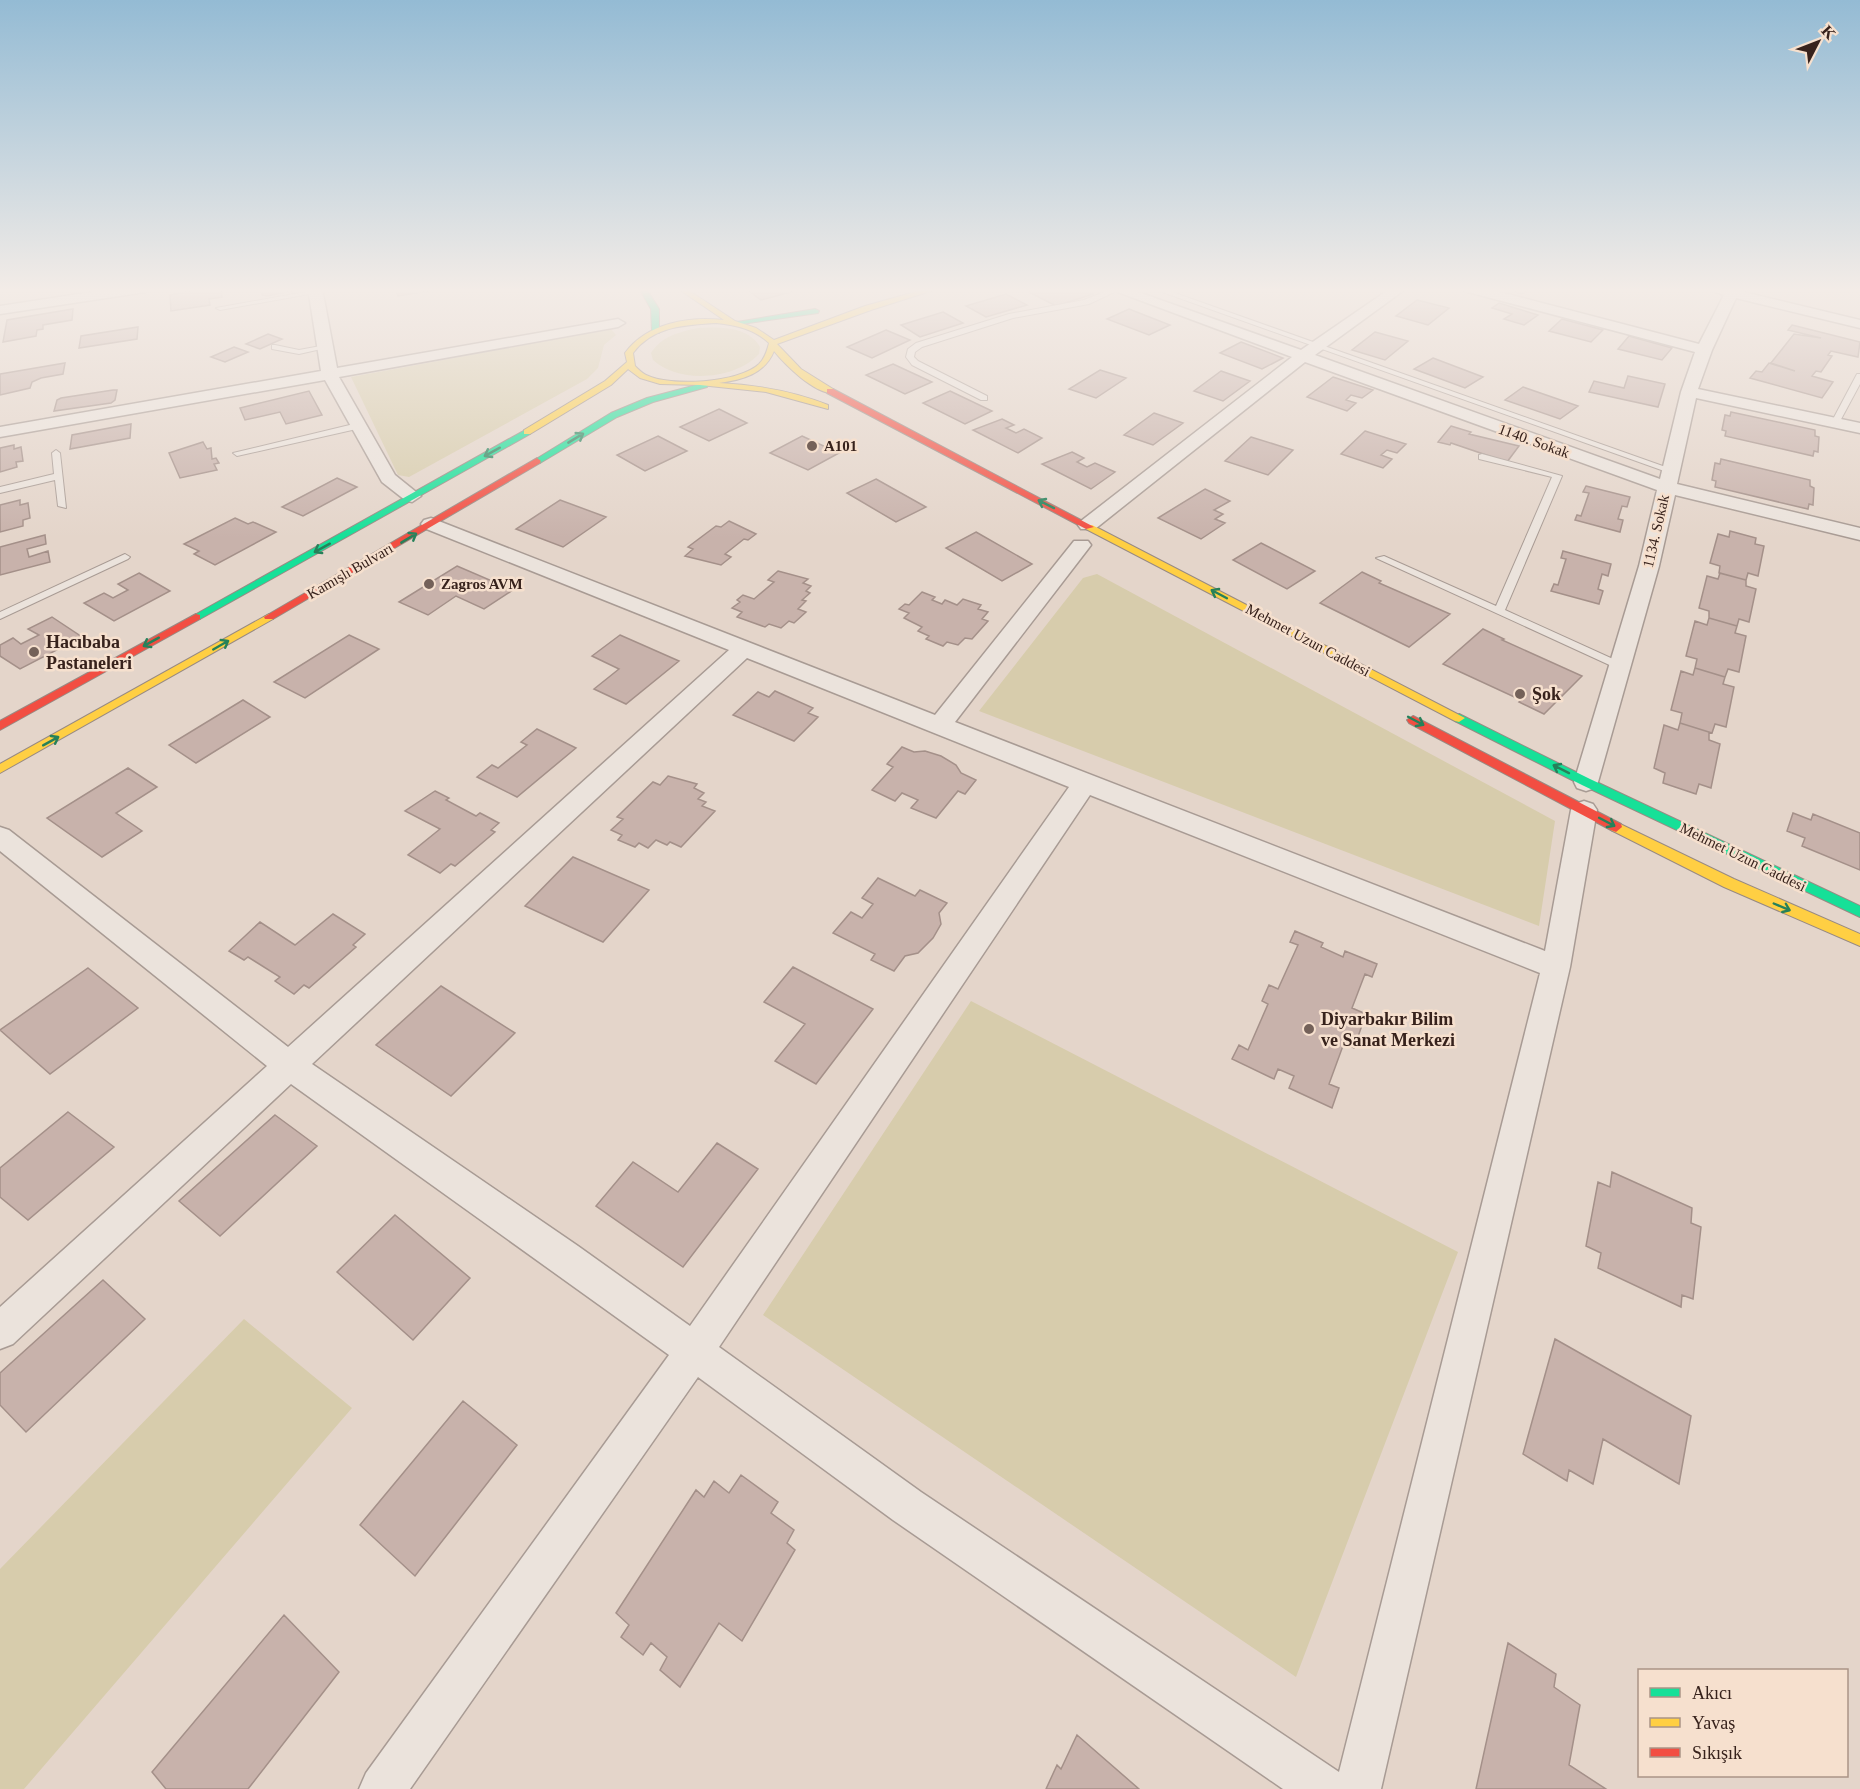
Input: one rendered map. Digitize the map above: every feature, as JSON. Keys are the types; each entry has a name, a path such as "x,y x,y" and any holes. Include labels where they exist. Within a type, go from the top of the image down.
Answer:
{"main road":[{"name":"Kamışlı Bulvarı","path":"0,726 570,408 608,383 621,371"},
{"path":"636,371 656,381 684,385 748,386 785,391 836,413"},
{"path":"704,385 754,371"},
{"name":"Mehmet Uzun Caddesi","path":"796,371 1082,540 1352,664 1586,796 1860,912"},
{"name":"Kamışlı Bulvarı","path":"0,769 432,524 614,415 650,400 704,385"},
{"path":"1397,711 1586,796 1729,883 1860,940"}],"street":[{"path":"329,371 388,478 412,496"},
{"path":"0,432 349,371"},
{"path":"940,725 1082,540 1285,371"},
{"name":"1140. Sokak","path":"1345,371 1668,479 1860,534"},
{"name":"1134. Sokak","path":"1358,1789 1556,967 1586,796 1649,566 1689,392 1696,371"},
{"path":"1689,392 1860,429"},
{"path":"432,524 1450,928 1556,967"},
{"path":"0,1332 288,1065 746,648"},
{"path":"382,1789 694,1351 1085,783"},
{"path":"0,837 288,1065 566,1258 907,1506 1323,1789"}],"lane":[{"path":"932,371 984,398"},
{"path":"1383,371 1668,479"},
{"path":"1835,423 1860,376"},
{"path":"237,453 358,426"},
{"path":"56,453 63,506"},
{"path":"1482,457 1557,476 1499,612"},
{"path":"0,490 59,476"},
{"path":"0,616 125,557"},
{"path":"1381,558 1620,666"}],"shaded area":[{"path":"381,371 595,371 587,379 409,477 398,475 351,377"},
{"path":"673,371 729,371 707,376"},
{"path":"1097,574 1555,821 1539,926 979,711 1083,578"},
{"path":"971,1001 1458,1252 1296,1677 763,1315"},
{"path":"244,1319 352,1408 24,1789 0,1789 0,1569"}],"building":[{"path":"15,371 63,371 63,374 32,382 30,388 0,395 0,374"},
{"path":"875,371 909,371 932,382 905,394 866,375"},
{"path":"1098,371 1126,378 1096,398 1069,389"},
{"path":"1220,371 1250,381 1223,401 1194,391"},
{"path":"1421,371 1468,371 1483,377 1465,388"},
{"path":"1756,371 1816,371 1812,376 1833,382 1822,398 1750,378"},
{"path":"1628,376 1665,384 1658,407 1589,392 1594,381 1624,388"},
{"path":"1333,377 1373,390 1362,398 1351,395 1346,400 1356,403 1347,411 1307,397"},
{"path":"1523,387 1578,406 1560,419 1505,400"},
{"path":"117,390 115,400 111,403 54,411 57,400 61,398"},
{"path":"309,391 322,415 286,424 280,412 245,420 240,408"},
{"path":"950,391 992,411 965,424 923,403"},
{"path":"719,409 747,423 709,441 680,427"},
{"path":"1731,412 1815,430 1815,436 1819,437 1818,452 1814,451 1813,456 1725,436 1726,431 1722,430 1725,415 1730,416"},
{"path":"1154,413 1183,423 1153,445 1124,435"},
{"path":"1002,419 1014,425 1006,428 1016,433 1024,429 1042,438 1018,453 973,430"},
{"path":"131,424 130,438 70,449 72,435"},
{"path":"1451,426 1471,432 1469,434 1519,446 1507,462 1451,443 1450,445 1438,442"},
{"path":"1365,431 1406,444 1397,453 1387,450 1381,455 1392,459 1383,468 1341,454"},
{"path":"658,436 687,451 645,471 617,455"},
{"path":"802,436 839,453 808,470 770,453"},
{"path":"1251,437 1293,450 1268,475 1225,461"},
{"path":"203,442 207,449 211,448 212,459 216,458 219,463 214,464 217,470 180,478 169,453"},
{"path":"14,445 14,449 21,447 23,461 16,462 17,467 0,472 0,448"},
{"path":"1072,452 1084,458 1077,462 1087,467 1095,463 1115,472 1091,489 1042,464"},
{"path":"1721,459 1810,480 1810,486 1814,488 1813,505 1809,504 1808,509 1715,487 1716,481 1712,480 1715,463 1720,464"},
{"path":"337,478 357,487 303,516 282,507"},
{"path":"876,479 926,507 896,522 847,493"},
{"path":"1586,486 1630,497 1627,507 1622,506 1618,519 1623,520 1620,532 1575,520 1577,515 1581,516 1589,493 1583,492"},
{"path":"1205,489 1230,501 1214,510 1223,514 1215,519 1225,523 1201,539 1158,518"},
{"path":"20,500 20,505 28,503 30,518 23,520 23,526 0,532 0,505"},
{"path":"560,500 606,517 563,547 516,529"},
{"path":"235,518 248,524 253,522 276,532 215,565 194,554 199,551 184,544"},
{"path":"729,521 756,534 748,540 744,539 725,554 731,557 721,565 685,556 693,549 688,547 716,526 721,527"},
{"path":"1730,531 1756,538 1755,544 1764,546 1758,576 1748,573 1746,580 1719,573 1720,566 1710,563 1718,534 1729,537"},
{"path":"976,532 1032,564 1002,581 946,548"},
{"path":"45,535 46,544 27,549 29,557 48,551 50,562 0,575 0,547"},
{"path":"1261,543 1315,571 1287,589 1233,560"},
{"path":"1563,551 1611,564 1608,576 1602,574 1598,589 1603,591 1599,604 1551,591 1554,584 1558,585 1566,559 1561,558"},
{"path":"457,566 513,590 484,609 456,596 428,615 399,602"},
{"path":"778,571 808,579 803,583 811,586 806,591 810,593 802,600 806,601 798,609 806,612 794,623 789,621 781,628 769,624 765,627 737,617 742,612 732,608 740,602 737,600 743,595 754,599 774,582 768,580"},
{"path":"1362,572 1381,581 1379,583 1450,614 1409,647 1320,603"},
{"path":"139,573 170,591 114,621 84,603 104,593 113,598 128,590 118,584"},
{"path":"1720,573 1746,580 1746,586 1756,589 1749,622 1739,619 1737,626 1709,618 1709,611 1699,608 1707,576 1718,579"},
{"path":"922,592 935,597 932,600 942,604 945,600 957,605 963,599 981,605 978,609 988,612 982,619 988,621 972,639 965,638 958,645 947,642 943,646 926,639 929,636 918,631 922,627 904,618 909,613 899,609 905,604 909,605"},
{"path":"52,617 82,637 20,669 0,656 0,645 13,638 21,644 39,635 28,629"},
{"path":"1709,618 1737,626 1735,633 1746,636 1739,672 1728,669 1725,677 1695,668 1697,659 1686,656 1695,621 1707,625"},
{"path":"1483,629 1582,676 1544,714 1519,702 1521,700 1443,664"},
{"path":"349,635 379,649 305,698 274,682"},
{"path":"620,635 679,661 626,704 594,689 619,669 592,656"},
{"path":"1695,668 1725,677 1723,684 1734,687 1726,727 1715,724 1712,733 1680,723 1682,713 1671,710 1681,671 1693,675"},
{"path":"775,691 813,708 808,713 818,717 794,741 733,715 758,692 769,697"},
{"path":"243,700 270,717 196,763 169,745"},
{"path":"1680,723 1709,732 1709,740 1720,744 1711,788 1699,784 1696,794 1663,783 1665,773 1654,768 1664,725 1678,730"},
{"path":"537,729 576,748 517,797 477,777 492,765 498,768 527,745 521,742"},
{"path":"902,747 914,752 925,751 941,756 956,765 961,773 976,780 965,794 958,791 936,818 911,808 918,800 902,793 895,801 872,790 893,767 887,764"},
{"path":"128,768 157,787 116,813 142,831 102,857 47,818"},
{"path":"668,776 697,784 694,788 704,793 698,799 706,802 702,806 715,811 681,847 670,842 667,845 656,840 648,848 639,843 635,847 618,840 622,835 611,830 623,819 617,817 653,782 660,785"},
{"path":"435,791 449,798 446,800 476,816 480,813 499,823 491,830 495,832 455,866 451,864 440,873 408,855 440,829 405,811"},
{"path":"1793,813 1811,820 1813,814 1860,833 1860,870 1802,846 1805,838 1787,831"},
{"path":"573,857 649,890 603,942 525,906"},
{"path":"878,878 915,896 920,890 947,903 939,913 941,924 933,938 918,953 905,956 894,971 871,960 875,954 833,933 851,912 862,918 873,904 862,898"},
{"path":"333,914 365,934 353,945 356,947 309,988 304,985 294,994 275,981 280,977 248,957 244,960 229,951 260,922 295,945"},
{"name":"Diyarbakır Bilim ve Sanat Merkezi","path":"1295,931 1323,943 1321,947 1343,957 1345,951 1377,964 1372,977 1365,974 1352,1008 1366,1014 1354,1048 1344,1043 1329,1084 1339,1088 1332,1108 1289,1088 1294,1076 1278,1069 1274,1079 1232,1059 1239,1045 1248,1050 1268,1004 1262,1001 1269,985 1278,989 1298,945 1290,942"},
{"path":"793,967 873,1009 816,1084 775,1061 805,1024 764,1002"},
{"path":"88,968 138,1008 50,1074 0,1030"},
{"path":"441,986 515,1033 451,1096 376,1045"},
{"path":"68,1112 114,1147 28,1220 0,1197 0,1168"},
{"path":"275,1115 317,1146 220,1236 179,1201"},
{"path":"717,1143 758,1169 683,1267 596,1206 633,1162 678,1192"},
{"path":"1612,1172 1692,1208 1691,1223 1701,1227 1693,1299 1682,1295 1681,1307 1598,1268 1601,1253 1586,1246 1598,1182 1610,1187"},
{"path":"395,1215 470,1278 413,1340 337,1272"},
{"path":"103,1280 145,1319 26,1432 0,1405 0,1373"},
{"path":"1555,1339 1691,1416 1679,1484 1603,1439 1593,1484 1569,1470 1567,1481 1523,1454"},
{"path":"463,1401 517,1445 415,1576 360,1525"},
{"path":"741,1475 778,1502 771,1513 794,1530 787,1543 795,1550 742,1641 719,1623 680,1687 660,1670 667,1657 651,1643 643,1655 621,1637 629,1625 616,1613 696,1490 704,1497 714,1481 729,1493"},
{"path":"284,1615 339,1672 248,1789 166,1789 152,1772"},
{"path":"1508,1643 1556,1674 1554,1687 1580,1705 1569,1765 1606,1789 1476,1789"},
{"path":"1077,1735 1139,1789 1046,1789 1057,1765 1061,1769"}],"traffic: fast":[{"path":"537,461 614,415 650,400 704,385"},
{"path":"196,617 527,432"},
{"path":"1459,718 1586,782 1860,912"}],"traffic: slow":[{"path":"527,432 608,383 621,371"},
{"path":"636,371 642,376 660,382 681,384 726,380 752,371"},
{"path":"799,371 830,391"},
{"path":"704,385 766,390 825,407"},
{"path":"1089,527 1459,718"},
{"path":"0,769 269,617"},
{"path":"1616,827 1729,883 1860,940"}],"traffic: jam":[{"path":"830,391 1089,527"},
{"path":"269,617 537,461"},
{"path":"0,726 196,617"},
{"path":"1413,720 1616,827"}],"place":[{"name":"A101","path":"812,446"},
{"name":"Zagros AVM","path":"429,584"},
{"name":"Hacıbaba Pastaneleri","path":"34,652"},
{"name":"Şok","path":"1520,694"},
{"name":"Diyarbakır Bilim ve Sanat Merkezi","path":"1309,1029"}]}
